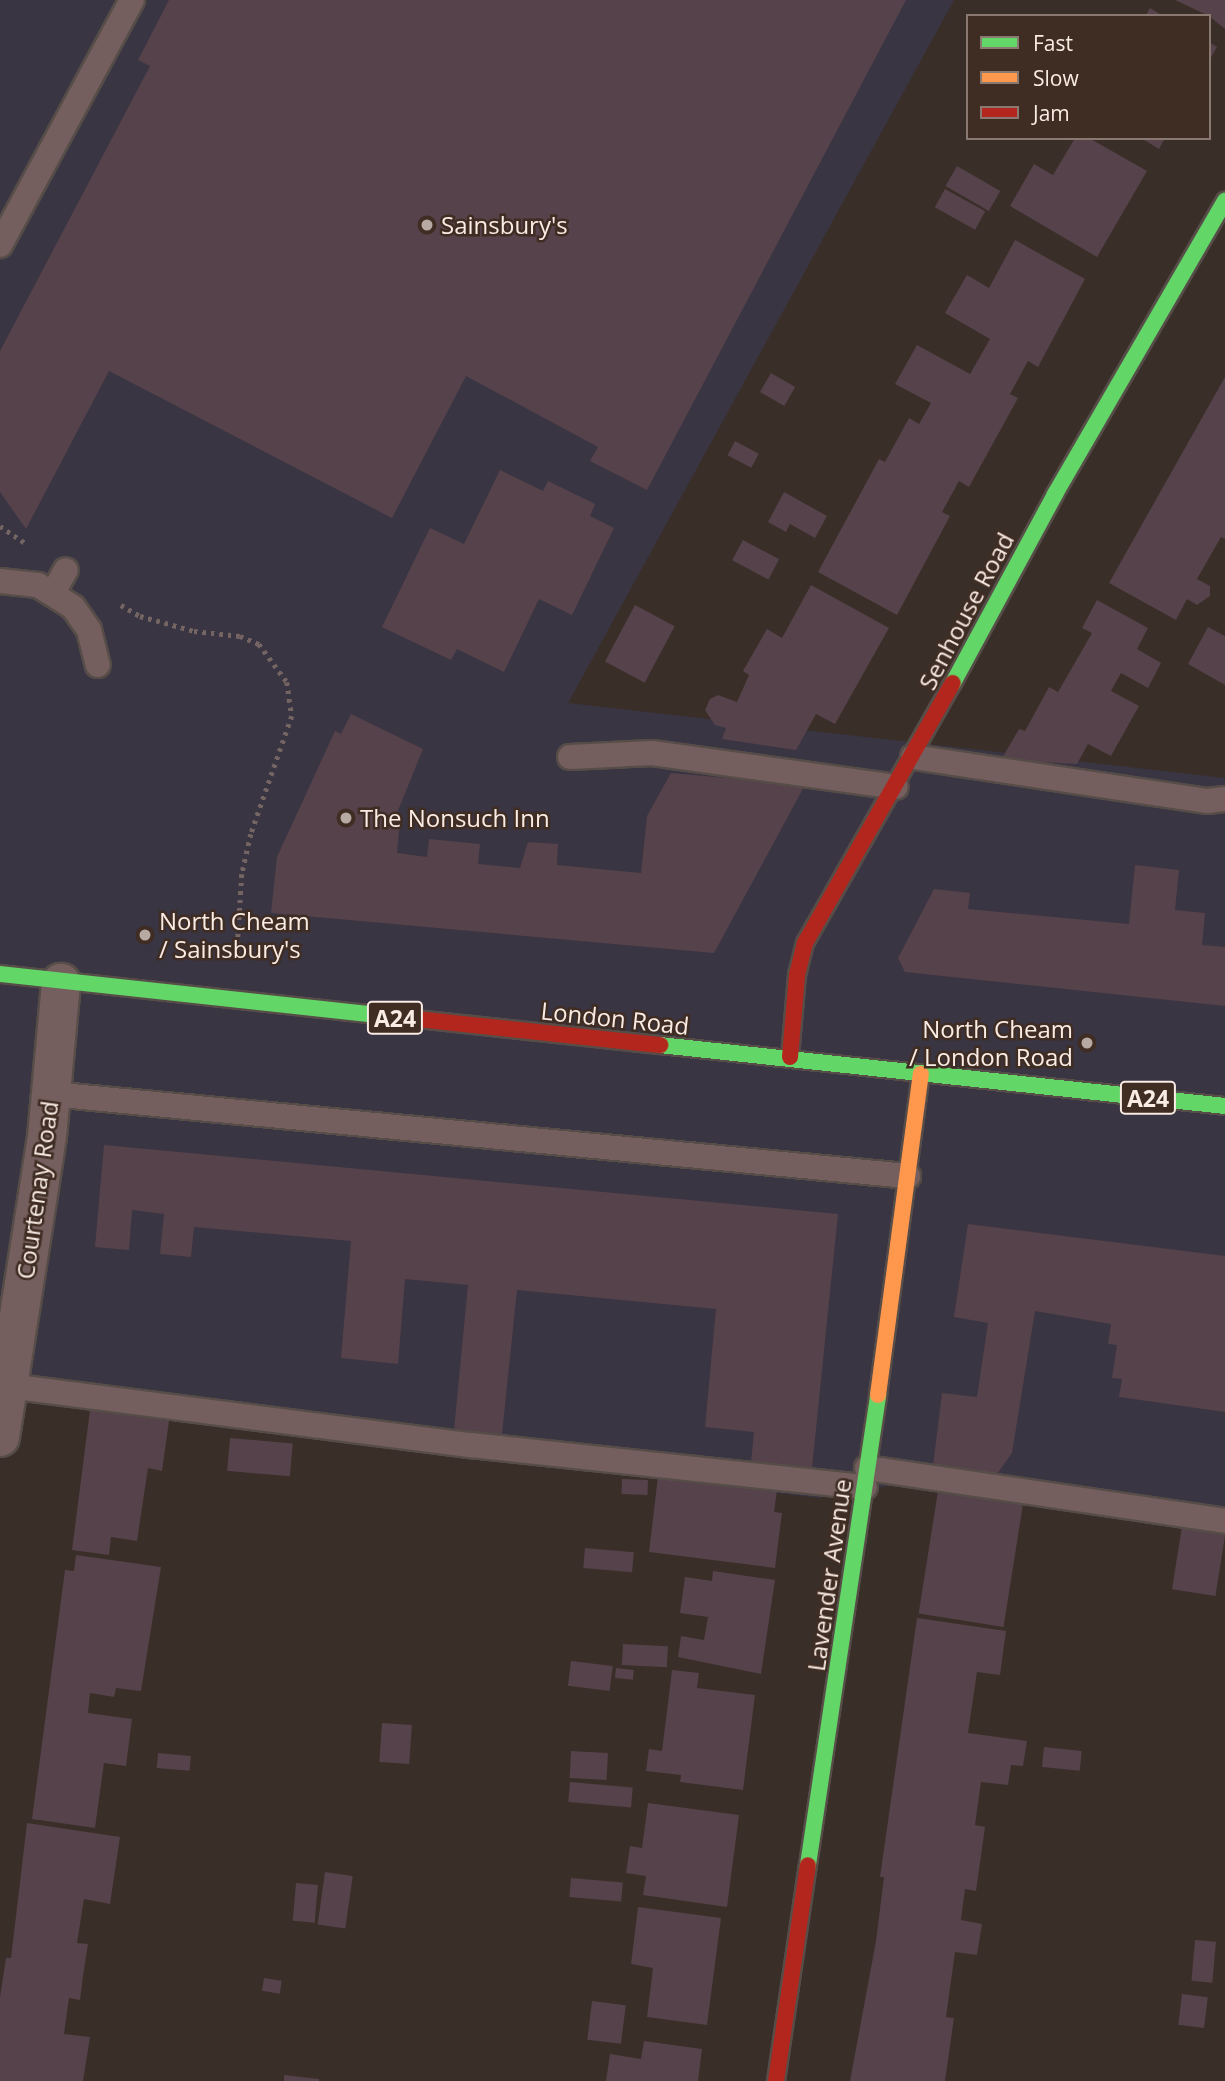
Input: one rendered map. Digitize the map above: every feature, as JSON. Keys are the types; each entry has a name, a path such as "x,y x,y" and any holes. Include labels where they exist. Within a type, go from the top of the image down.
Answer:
{"main road":[{"name":"Senhouse Road","path":"790,1057 797,975 805,943 913,757 1055,494 1225,201"},
{"name":"London Road","path":"0,975 234,1002 790,1057 921,1074 1225,1106"},
{"name":"Lavender Avenue","path":"776,2081 866,1477 921,1074"}],"street":[{"name":"Courtenay Road","path":"0,1437 51,1094 61,983"}],"lane":[{"path":"0,245 8,211 132,0"},
{"path":"53,593 66,570"},
{"path":"0,581 38,585 73,607 89,630 98,665"},
{"path":"570,757 652,753 896,787"},
{"path":"913,757 1208,801 1225,799"},
{"path":"51,1094 908,1175"},
{"path":"8,1386 471,1445 866,1477 1225,1521"}],"path":[{"path":"0,526 140,616 194,631 240,636 259,645 287,682 292,716 251,834 242,874 234,1002"}],"shaded area":[{"path":"0,0 954,0 568,703 1225,778 1225,1533 912,1482 818,1498 0,1398"}],"building":[{"name":"Sainsbury's","path":"169,0 906,0 647,490 590,461 598,447 466,376 392,518 109,371 26,529 0,492 0,351 150,66 138,60"},
{"path":"1175,0 1225,0 1225,29 1211,18 1211,14 1205,14"},
{"path":"1150,8 1160,14 1146,14"},
{"path":"1211,43 1217,47 1211,58"},
{"path":"1074,140 1093,140 1147,171 1097,257 1010,206 1034,164 1053,175"},
{"path":"1144,140 1164,140 1159,149"},
{"path":"957,166 1000,191 989,211 946,186"},
{"path":"945,189 985,211 975,230 935,207"},
{"path":"1015,240 1085,279 1038,367 1028,361 1010,394 1018,398 969,487 959,481 942,512 950,516 897,615 818,572 879,459 885,462 909,418 919,424 931,403 895,384 917,345 970,374 990,339 945,313 967,275 989,288"},
{"path":"771,373 795,387 784,406 760,392"},
{"path":"1225,377 1225,539 1221,537 1197,579 1210,586 1210,596 1197,605 1187,599 1176,620 1109,583"},
{"path":"735,441 759,454 751,468 727,455"},
{"path":"500,470 543,491 548,481 595,504 590,516 614,528 572,615 539,599 504,672 457,649 451,660 382,627 430,528 464,544"},
{"path":"784,492 827,516 815,538 790,524 786,532 768,522"},
{"path":"743,540 779,559 768,580 732,560"},
{"path":"811,585 889,628 835,724 816,714 796,750 722,739 726,728 715,725 705,710 710,699 718,695 737,702 749,675 743,671 767,629 782,638"},
{"path":"1097,600 1148,628 1137,649 1161,663 1148,688 1121,673 1111,691 1139,706 1111,756 1088,744 1077,764 1001,760 1019,729 1025,731 1049,687 1058,692 1092,633 1082,628"},
{"path":"635,605 675,626 645,683 605,662"},
{"path":"1208,627 1225,636 1225,685 1188,664"},
{"path":"351,714 423,749 395,818 400,819 397,853 427,857 429,839 480,844 478,864 520,868 528,842 558,844 557,865 641,873 647,816 671,773 805,785 714,953 271,913 277,857 335,731 341,734"},
{"path":"1135,865 1179,870 1175,910 1205,913 1202,945 1225,947 1225,1006 905,972 898,958 934,889 970,893 968,909 1129,924"},
{"path":"104,1145 838,1214 812,1468 751,1462 754,1432 705,1427 716,1309 517,1290 502,1434 454,1430 468,1285 405,1279 398,1364 341,1358 351,1241 194,1227 191,1257 160,1254 164,1214 132,1210 129,1250 95,1247"},
{"path":"968,1224 1225,1256 1225,1412 1119,1397 1122,1379 1112,1378 1117,1345 1108,1344 1111,1324 1035,1311 1012,1453 997,1474 933,1466 942,1393 977,1397 988,1323 954,1317"},
{"path":"90,1410 169,1421 162,1471 148,1468 137,1541 111,1537 109,1555 72,1550"},
{"path":"230,1438 293,1443 290,1476 227,1471"},
{"path":"658,1476 777,1490 774,1512 782,1513 775,1568 649,1552"},
{"path":"622,1479 648,1480 647,1495 621,1494"},
{"path":"938,1491 1023,1504 1004,1627 919,1613"},
{"path":"1182,1526 1225,1533 1215,1596 1172,1589"},
{"path":"585,1548 634,1552 632,1572 583,1568"},
{"path":"76,1555 161,1567 141,1691 116,1688 114,1697 90,1693 88,1713 132,1719 126,1766 104,1763 95,1828 32,1819 65,1570 74,1571"},
{"path":"713,1571 775,1580 761,1674 678,1657 681,1636 704,1640 708,1617 680,1613 685,1577 712,1581"},
{"path":"917,1618 1006,1631 1000,1675 977,1672 968,1733 1027,1741 1023,1766 1011,1765 1008,1785 981,1782 975,1825 985,1827 976,1891 965,1889 961,1920 982,1924 977,1955 955,1952 946,2017 954,2018 945,2081 850,2081 876,1941 884,1877 880,1877"},
{"path":"623,1644 668,1646 667,1667 622,1665"},
{"path":"571,1661 613,1666 610,1691 568,1686"},
{"path":"616,1668 634,1670 633,1680 615,1678"},
{"path":"672,1670 699,1673 697,1688 755,1695 743,1790 680,1782 681,1775 646,1771 649,1749 662,1751"},
{"path":"382,1723 412,1725 409,1764 379,1762"},
{"path":"1044,1747 1082,1751 1080,1771 1042,1767"},
{"path":"571,1751 608,1753 607,1780 570,1778"},
{"path":"158,1753 191,1756 190,1771 157,1768"},
{"path":"570,1782 633,1787 631,1807 568,1802"},
{"path":"648,1803 739,1815 727,1907 643,1895 646,1876 626,1873 630,1846 642,1848"},
{"path":"27,1823 120,1837 110,1904 84,1899 77,1943 88,1944 80,2000 69,1998 64,2034 90,2037 83,2081 0,2081 0,1997 6,1958 11,1958"},
{"path":"325,1872 353,1876 345,1928 318,1924"},
{"path":"571,1878 623,1883 621,1901 569,1897"},
{"path":"296,1883 318,1885 315,1923 293,1921"},
{"path":"638,1907 721,1918 707,2025 647,2017 653,1968 631,1964"},
{"path":"1195,1940 1216,1942 1212,1983 1191,1981"},
{"path":"264,1978 282,1981 280,1994 262,1991"},
{"path":"1182,1994 1208,1997 1204,2028 1178,2025"},
{"path":"592,2001 626,2005 621,2044 587,2040"},
{"path":"644,2041 702,2049 698,2081 606,2081 610,2054 641,2059"},
{"path":"284,2075 319,2079 319,2081 284,2081"}],"traffic: fast":[{"path":"953,683 1055,494 1225,201"},
{"path":"0,974 379,1015"},
{"path":"660,1045 1225,1106"},
{"path":"808,1865 878,1395"}],"traffic: slow":[{"path":"878,1395 921,1074"}],"traffic: jam":[{"path":"790,1057 797,975 805,943 953,683"},
{"path":"379,1015 660,1045"},
{"path":"776,2081 808,1865"}],"place":[{"name":"Sainsbury's","path":"427,225"},
{"name":"The Nonsuch Inn","path":"346,818"},
{"name":"North Cheam / Sainsbury's","path":"145,935"},
{"name":"North Cheam / London Road","path":"1087,1043"}]}
